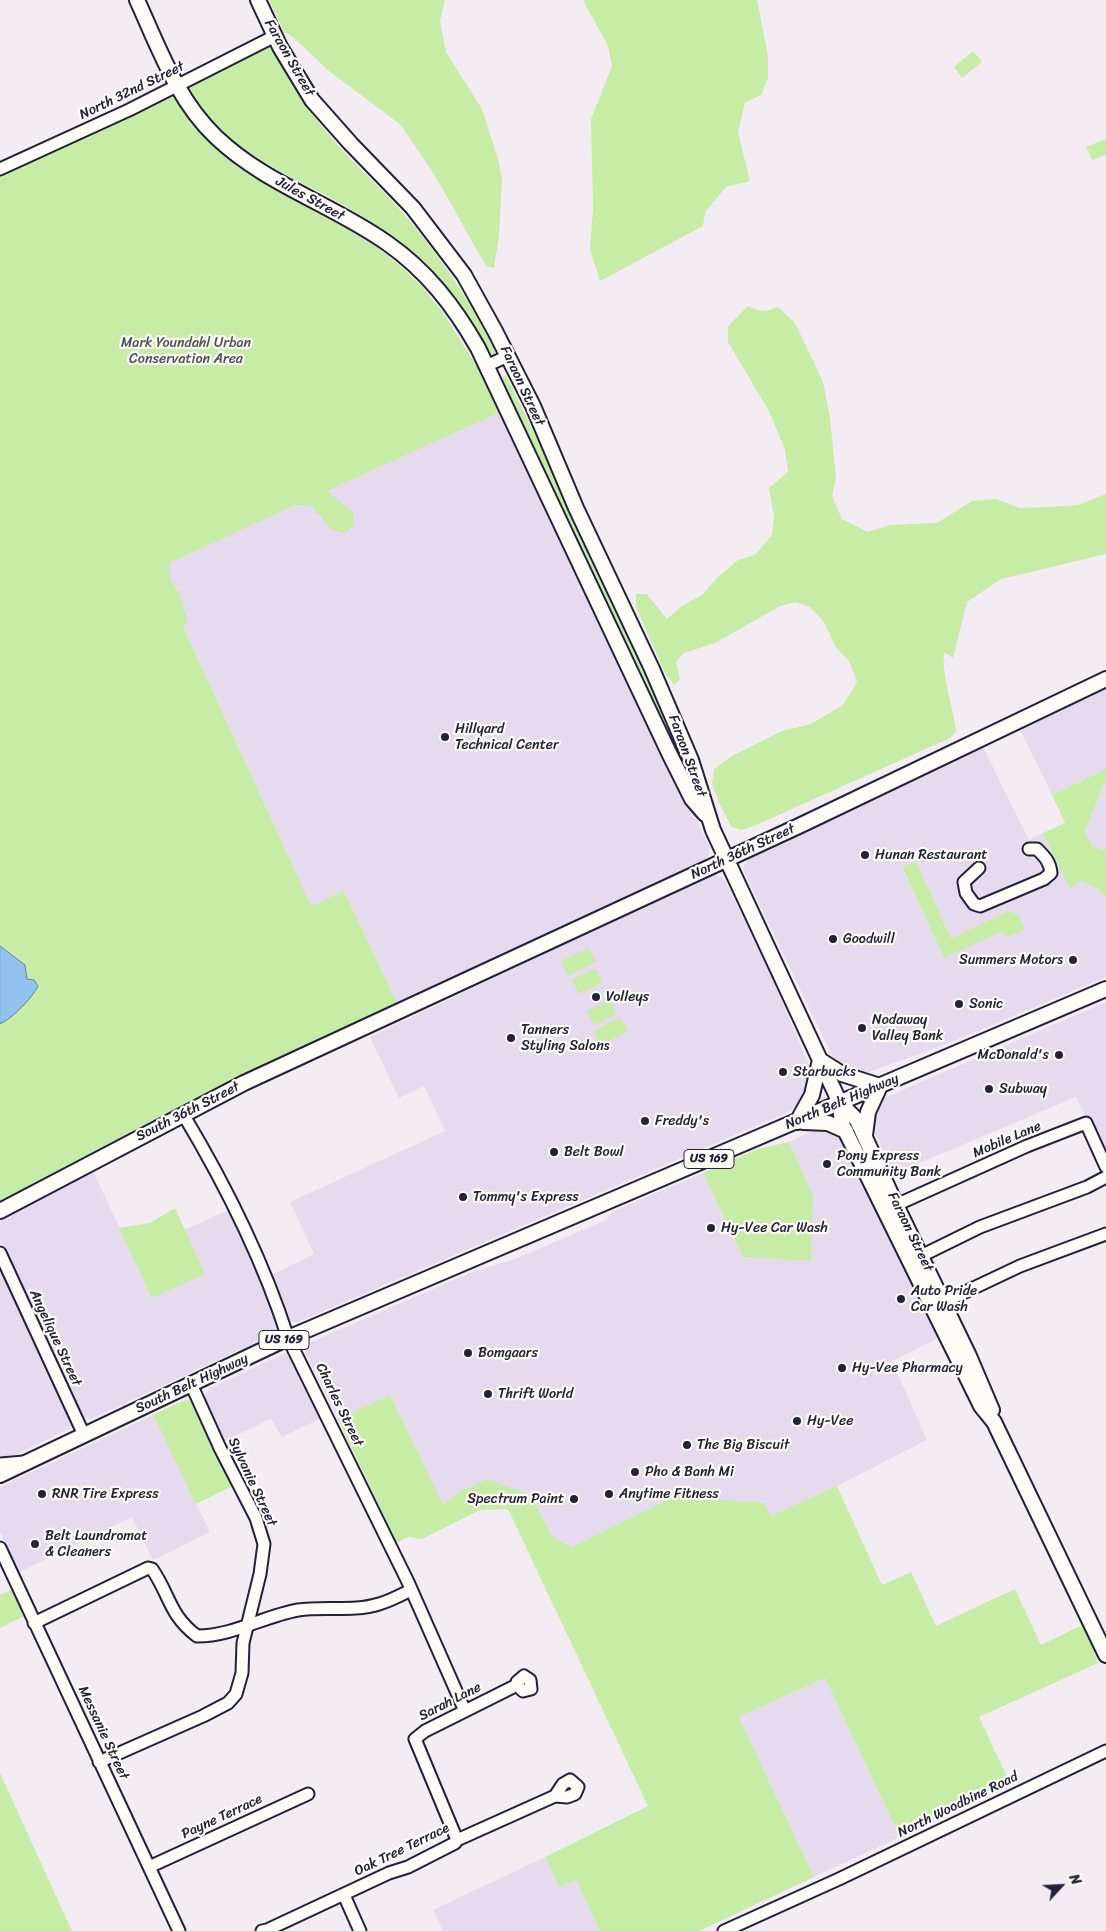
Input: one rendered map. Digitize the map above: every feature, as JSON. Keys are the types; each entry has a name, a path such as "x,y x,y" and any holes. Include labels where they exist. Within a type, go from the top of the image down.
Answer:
{"main road":[{"name":"Jules Street","path":"136,0 176,86 197,117 216,138 254,168 386,242 420,268 460,316 486,366"},
{"name":"Faraon Street","path":"258,0 274,36 312,100 412,208 464,275 508,356 652,668 691,760 708,819 840,1104 842,1124 981,1406 994,1422 1106,1655"},
{"name":"Faraon Street","path":"486,366 669,753 692,798 708,819"},
{"name":"North 36th Street","path":"379,1021 727,859 1106,679"},
{"name":"North Belt Highway","path":"578,1214 840,1104 1106,989"},
{"name":"South 36th Street","path":"0,1210 244,1083 379,1021"},
{"path":"846,1131 828,1123 797,1122 812,1095 820,1060 842,1074 880,1086 868,1112 865,1136"},
{"name":"Faraon Street","path":"840,1104 857,1120 865,1136 992,1408 994,1422"},
{"name":"South Belt Highway","path":"0,1475 288,1338 578,1214"}],"street":[{"name":"North 32nd Street","path":"0,169 81,133 274,36"},
{"path":"486,366 508,356"},
{"path":"979,868 964,882 966,893 974,904 980,906 1044,879 1052,873 1050,863 1044,856 1037,849 1029,849"},
{"name":"Charles Street","path":"183,1114 203,1147 241,1222 280,1311 288,1338 411,1590 465,1710"},
{"name":"Mobile Lane","path":"896,1205 1027,1146 1086,1123 1106,1167"},
{"path":"921,1256 980,1227 1087,1187 1106,1176"},
{"path":"944,1302 1020,1266 1106,1234"},
{"name":"Angelique Street","path":"0,1253 84,1435"},
{"name":"Sylvanie Street","path":"99,1762 228,1703 236,1694 242,1674 243,1643 260,1574 264,1544 256,1518 220,1448 191,1384"},
{"path":"0,1464 28,1461"},
{"name":"Messanie Street","path":"0,1548 179,1931"},
{"path":"34,1623 148,1568 152,1569 156,1575 176,1615 185,1627 197,1636 214,1636 299,1610 378,1605 411,1590"},
{"name":"Sarah Lane","path":"457,1840 415,1739 425,1731 517,1685"},
{"name":"North Woodbine Road","path":"724,1931 1106,1751"},
{"name":"Payne Terrace","path":"149,1867 308,1794"},
{"name":"Oak Tree Terrace","path":"262,1931 408,1867 455,1843 457,1840 555,1796"},
{"path":"344,1895 360,1931"}],"shaded area":[{"name":"Hillyard Technical Center","path":"501,412 710,848 709,855 705,861 695,866 398,1005 344,891 311,907 157,568"},
{"path":"1106,689 1106,769 1052,795 1020,729"},
{"path":"979,748 983,748 1029,840 1043,833 1070,888 1080,881 1098,889 1106,898 1106,977 954,1041 859,1074 838,1065 834,1060 744,872 744,865 752,856","holes":["916,861 951,940 1008,911 944,958 902,868"]},
{"path":"1106,778 1106,851 1092,846 1085,832"},
{"path":"712,874 722,877 726,883 772,977 810,1068 811,1077 803,1100 796,1108 298,1322 292,1322 288,1319 269,1276 314,1254 290,1202 445,1131 424,1086 399,1098 370,1037"},
{"path":"1106,1002 1106,1158 1076,1097 891,1175 887,1160 871,1124 877,1104 884,1098"},
{"path":"820,1128 836,1128 937,1329 938,1336 935,1340 892,1361 927,1440 771,1517 675,1496 573,1547 552,1536 531,1495 461,1491 443,1504 390,1395 338,1419 305,1352 305,1347 309,1343 472,1272 515,1259 606,1220 612,1212 703,1173 743,1257 813,1195 789,1142"},
{"path":"93,1171 152,1297 204,1274 184,1230 231,1209 280,1327 276,1333 93,1418 87,1419 79,1411 0,1241 0,1221"},
{"path":"0,1259 74,1421 73,1426 69,1429 6,1459 0,1459"},
{"path":"285,1353 290,1353 324,1417 282,1437 271,1419 221,1442 208,1409 205,1398 206,1392"},
{"path":"153,1415 210,1532 153,1560 132,1517 18,1573 0,1532 0,1487"},
{"path":"825,1678 900,1837 814,1877 739,1717"},
{"path":"545,1857 559,1887 576,1879 600,1931 443,1931 433,1910"}],"green space":[{"path":"269,0 445,0 440,21 446,52 482,109 498,159 502,179 499,236 494,268 486,266 434,174 401,125 329,71 295,39 287,33 285,34"},
{"path":"583,0 757,0 768,56 768,78 761,95 745,103 738,132 750,181 726,187 705,212 703,226 600,281 590,249 593,209 591,119 612,66 608,46"},
{"path":"266,46 272,47 298,92 328,134 345,154 392,201 441,261 476,315 496,353 491,356 477,331 458,305 394,239 341,203 269,165 247,151 225,134 190,95 187,87 192,82"},
{"path":"973,51 982,62 962,78 954,67"},
{"name":"Mark Youndahl Urban Conservation Area","path":"172,94 176,95 192,117 194,123 221,153 245,172 343,226 378,248 420,284 444,314 474,362 480,367 501,412 327,491 353,512 354,526 344,533 331,529 312,506 296,505 169,563 170,579 179,593 188,621 183,626 311,906 344,891 398,1005 151,1121 0,1201 0,173"},
{"path":"1106,139 1106,155 1092,160 1086,147"},
{"path":"748,306 763,311 778,307 795,323 823,382 830,418 836,478 832,496 842,519 868,532 890,525 937,523 972,501 996,499 1020,508 1048,507 1078,505 1106,494 1106,554 1001,579 967,602 953,658 944,652 946,682 956,731 950,738 754,826 741,830 731,826 721,807 712,784 714,769 732,756 782,731 811,724 843,705 857,682 849,661 835,646 824,622 810,607 795,602 780,606 715,643 684,653 676,662 680,679 674,685 665,673 636,607 636,594 647,594 667,619 682,606 702,595 718,577 738,560 755,555 772,535 774,516 769,488 788,472 785,450 770,413 728,342 728,326"},
{"path":"506,375 624,620 680,745 672,749 503,387 503,377"},
{"path":"1106,769 1106,778 1085,832 1092,846 1106,851 1106,898 1098,889 1080,881 1070,889 1043,833 1065,823 1052,795"},
{"path":"916,861 951,939 1008,911 1018,915 1025,929 1007,937 1003,931 944,958 902,867"},
{"path":"589,948 596,962 568,976 561,961"},
{"path":"596,968 602,983 579,994 572,980"},
{"path":"610,1000 617,1014 594,1025 587,1011"},
{"path":"621,1017 628,1031 601,1045 594,1031"},
{"path":"789,1142 813,1195 811,1261 743,1257 703,1173 758,1149"},
{"path":"175,1208 205,1274 152,1298 119,1228 150,1223"},
{"path":"390,1395 443,1504 461,1491 488,1479 531,1495 552,1536 572,1547 675,1496 764,1503 771,1516 837,1486 882,1585 911,1572 936,1626 1015,1589 1041,1645 1084,1624 1098,1663 979,1717 1010,1783 900,1837 825,1678 739,1717 814,1877 699,1931 600,1931 576,1880 559,1887 545,1857 648,1806 508,1509 480,1510 422,1539 408,1537 397,1543 338,1419"},
{"path":"185,1400 195,1402 235,1485 196,1504 153,1415"},
{"path":"15,1588 26,1615 0,1628 0,1595"},
{"path":"0,1773 72,1931 0,1931"}],"water":[{"path":"0,946 25,965 27,979 34,980 38,986 22,1007 0,1024"}],"place":[{"name":"Hillyard Technical Center","path":"445,737"},
{"name":"Hunan Restaurant","path":"865,855"},
{"name":"Goodwill","path":"833,939"},
{"name":"Summers Motors","path":"1073,960"},
{"name":"Volleys","path":"596,997"},
{"name":"Sonic","path":"959,1004"},
{"name":"Nodaway Valley Bank","path":"862,1028"},
{"name":"Tanners Styling Salons","path":"511,1038"},
{"name":"McDonald's","path":"1059,1055"},
{"name":"Starbucks","path":"783,1072"},
{"name":"Subway","path":"989,1089"},
{"name":"Freddy's","path":"645,1121"},
{"name":"Belt Bowl","path":"554,1152"},
{"name":"Pony Express Community Bank","path":"827,1164"},
{"name":"Tommy's Express","path":"463,1197"},
{"name":"Hy-Vee Car Wash","path":"711,1228"},
{"name":"Auto Pride Car Wash","path":"901,1299"},
{"name":"Bomgaars","path":"468,1353"},
{"name":"Hy-Vee Pharmacy","path":"842,1368"},
{"name":"Thrift World","path":"488,1394"},
{"name":"Hy-Vee","path":"797,1421"},
{"name":"The Big Biscuit","path":"687,1445"},
{"name":"Pho & Banh Mi","path":"635,1472"},
{"name":"RNR Tire Express","path":"42,1494"},
{"name":"Anytime Fitness","path":"609,1494"},
{"name":"Spectrum Paint","path":"574,1499"},
{"name":"Belt Laundromat & Cleaners","path":"35,1544"}]}
